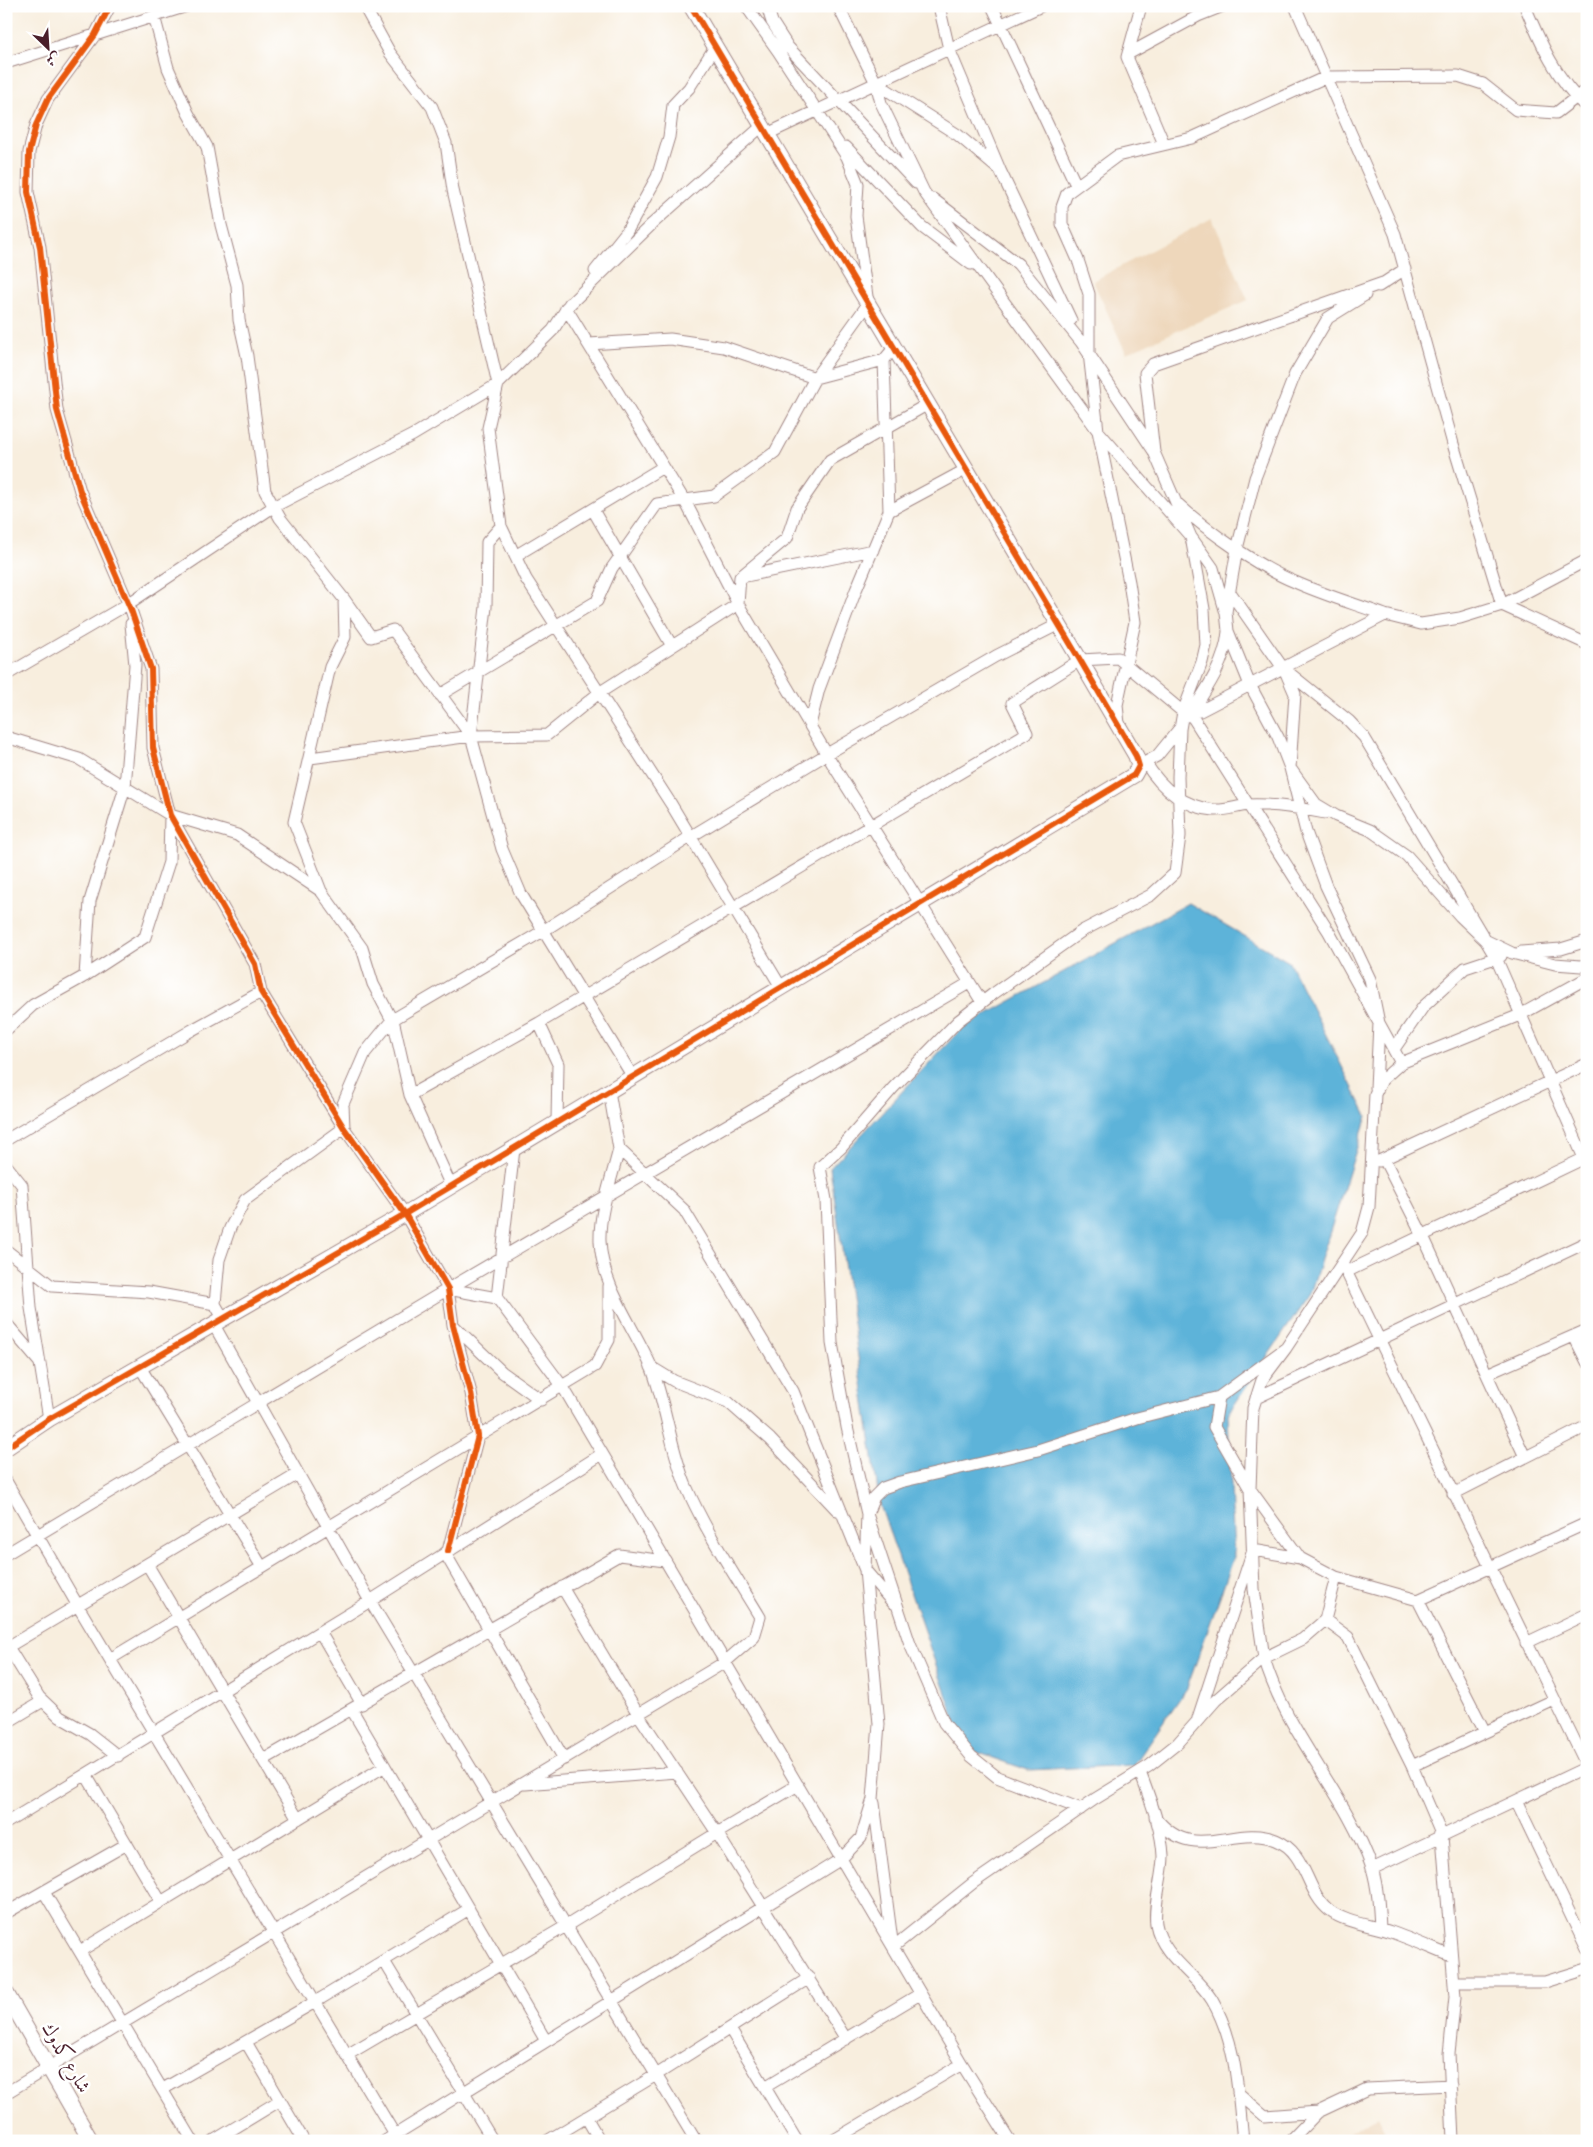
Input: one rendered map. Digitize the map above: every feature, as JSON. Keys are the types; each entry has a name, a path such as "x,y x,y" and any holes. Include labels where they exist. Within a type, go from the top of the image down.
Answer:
{"street":[{"path":"110,6 95,35 56,88 42,112 31,145 28,178 40,247 57,410 80,491 128,604 150,669 152,748 170,815 256,964 261,992 344,1128 405,1214 448,1289 452,1325 471,1393 478,1436 447,1552 489,1629 564,1758"},
{"path":"6,63 187,6"},
{"path":"364,6 390,53 432,107 446,143 453,190 498,384 488,428 501,526 526,579 690,837 781,987"},
{"path":"690,6 1142,764 1156,780 1179,800 1215,810 1248,805 1300,808 1336,816"},
{"path":"440,695 597,601 612,568 657,504 714,496 775,452 815,378 868,304 856,216 858,184 847,157 822,122 778,50 746,6"},
{"path":"753,6 772,22"},
{"path":"766,6 772,22 788,47 924,192 1098,431 1191,537 1213,568 1226,612 1227,650 1216,673 1187,712"},
{"path":"6,1448 49,1419 514,1149 1134,775 1142,764 1157,756 1180,729 1187,712 1206,645 1204,610 1191,537 1154,452 1081,342 1018,264 924,192 881,103 876,83 838,6"},
{"path":"939,6 949,49 1000,170 1081,342"},
{"path":"992,6 1076,186"},
{"path":"566,308 652,224 764,130 816,111 1041,6"},
{"path":"1141,6 1127,57 1164,144"},
{"path":"1128,54 1198,16 1223,6"},
{"path":"1295,6 1395,234 1453,444 1502,606 1587,644"},
{"path":"1525,6 1544,50 1575,97 1587,108"},
{"path":"154,16 168,68 188,113 207,147 221,225 237,285 238,320 247,356 265,491 273,507 344,599 370,637 393,630 470,736 502,849 521,894 633,1076"},
{"path":"6,675 128,604 273,507 413,434 498,384 553,330 566,308 631,224 657,177 669,137 673,105 689,88 714,47"},
{"path":"1119,726 1117,705 1127,665 1134,622 1129,582 1098,431 1089,354 1089,294 1078,260 1062,224 1062,207 1067,192 1117,156 1192,138 1326,77 1458,76 1483,84 1516,110 1556,113 1587,89"},
{"path":"876,83 958,136 1000,170"},
{"path":"822,122 922,227 980,270"},
{"path":"1226,612 1237,549 1255,478 1295,374 1328,318 1404,269"},
{"path":"1154,452 1145,373 1153,364 1383,283"},
{"path":"566,308 684,501 738,604 827,754 982,1002"},
{"path":"589,344 670,339 724,347 815,378 884,360 894,348"},
{"path":"810,725 818,689 889,511 884,360"},
{"path":"738,604 740,577 787,538 797,508 830,460 928,404"},
{"path":"515,556 664,467"},
{"path":"889,511 967,469"},
{"path":"1175,501 1194,518 1237,549 1294,582 1385,615 1421,624 1460,618 1502,606 1587,560"},
{"path":"593,510 672,646"},
{"path":"470,736 486,607 487,542 501,526"},
{"path":"740,577 873,550"},
{"path":"1230,592 1283,668 1295,694 1290,768 1316,804 1336,816 1370,830 1407,856 1460,916 1485,940 1512,953 1555,964 1587,965"},
{"path":"344,599 345,637 330,667 294,822 321,891 362,948 373,984 392,1020 410,1095 451,1186"},
{"path":"85,976 90,902 125,787 135,664 128,604"},
{"path":"310,758 470,736 547,735 599,693 738,604"},
{"path":"1187,712 1200,711 1385,615"},
{"path":"344,1128 343,1104 365,1053 392,1020 544,931 690,837 827,754 996,656 1059,624"},
{"path":"1228,631 1250,685 1278,738 1290,768 1300,808 1326,886 1370,979 1379,1023 1369,1207 1362,1233 1344,1267 1262,1380 1252,1408 1250,1489 1254,1589 1264,1658 1278,1696 1336,1794 1358,1836 1372,1869 1378,1893 1380,1928"},
{"path":"410,1095 539,1023 583,995 1027,733 1012,703 1080,660 1118,658 1187,712 1329,932 1401,1063"},
{"path":"1283,668 1349,721 1364,737 1496,958 1548,1081 1586,1160 1423,1236 1344,1267"},
{"path":"1080,1809 997,1777 971,1756 944,1723 910,1644 867,1514 847,1427 832,1343 826,1200 820,1167 841,1148 917,1062 958,1021 1082,931 1151,895 1174,874 1180,836 1180,729"},
{"path":"6,737 79,759 170,815 237,835 321,891"},
{"path":"6,1030 33,1005 85,976 145,937 169,862 170,815"},
{"path":"1394,1049 1423,1007 1465,968 1512,953 1561,949 1587,941"},
{"path":"1375,1094 1382,1080 1401,1063 1520,1015 1587,978"},
{"path":"6,1554 448,1289 969,983"},
{"path":"6,1140 192,1030 261,992"},
{"path":"539,1023 558,1064 557,1122"},
{"path":"1372,1164 1587,1064"},
{"path":"6,2093 725,1662 754,1637 760,1618 707,1529 685,1484 651,1367 609,1286 602,1264 600,1240 607,1195 618,1149 609,1091"},
{"path":"344,1128 244,1200 230,1228 219,1260 215,1304 218,1321 258,1403 370,1601 696,2141"},
{"path":"497,1298 514,1149"},
{"path":"618,1149 684,1210 793,1391 865,1570 896,1606"},
{"path":"1384,1159 1423,1236 1525,1457"},
{"path":"6,1165 22,1185 31,1308 49,1419"},
{"path":"1256,1398 1587,1242"},
{"path":"6,1250 52,1286 149,1292 215,1304"},
{"path":"1344,1267 1587,1766 1372,1869"},
{"path":"110,1659 595,1366 609,1340 609,1286"},
{"path":"448,1289 497,1298 563,1387 1008,2140"},
{"path":"6,1323 41,1364"},
{"path":"452,1325 502,1372 541,1400"},
{"path":"1487,1374 1587,1330"},
{"path":"1574,1336 1587,1362"},
{"path":"893,1947 873,1799 879,1724 865,1570 867,1514 874,1497 883,1488 900,1482 1038,1450 1137,1418 1219,1397 1286,1348"},
{"path":"140,1367 262,1567"},
{"path":"651,1367 674,1381 728,1402 770,1439 842,1516"},
{"path":"1219,1397 1214,1427 1250,1489 1300,1558"},
{"path":"1454,1494 1587,1426"},
{"path":"6,1823 320,1632 602,1454"},
{"path":"118,1756 90,1734 60,1717 43,1700 7,1648 298,1474"},
{"path":"6,1482 78,1606 347,2055 393,2139 464,2092 841,1859 861,1838 873,1799"},
{"path":"1253,1550 1300,1558 1336,1577 1418,1600 1587,1523"},
{"path":"1196,1722 1253,1550"},
{"path":"263,1760 619,1555 665,1561"},
{"path":"147,1564 298,1819"},
{"path":"893,1947 973,1882 1080,1809 1140,1772 1178,1743 1216,1700 1264,1658 1303,1639 1325,1620 1336,1577"},
{"path":"562,1587 638,1714 765,1906 846,2039"},
{"path":"1418,1600 1485,1732"},
{"path":"1526,1643 1587,1614"},
{"path":"1325,1620 1348,1637 1412,1766 1442,1836 1455,1997 1449,2054 1453,2141"},
{"path":"320,1632 385,1766 546,2041"},
{"path":"6,1722 43,1700"},
{"path":"1412,1766 1554,1700"},
{"path":"80,1951 385,1766"},
{"path":"521,1785 677,1772"},
{"path":"1140,1772 1154,1815 1163,1855 1156,1924 1169,1952 1200,1984 1216,2007 1233,2054 1243,2141"},
{"path":"86,1775 162,1902"},
{"path":"347,2055 566,1926 798,1785"},
{"path":"1516,1801 1587,1950"},
{"path":"1154,1815 1165,1828 1188,1840 1204,1842 1258,1836 1282,1842 1300,1860 1319,1899 1326,1907 1339,1916 1380,1928 1451,1956"},
{"path":"6,1913 127,1844"},
{"path":"44,1892 193,2141"},
{"path":"163,2089 315,2002 469,1909"},
{"path":"384,1961 493,2141"},
{"path":"1454,1982 1546,1982 1587,1969"},
{"path":"547,2141 730,2029 809,1978"},
{"name":"شارع كدوك","path":"6,1993 91,2141"},
{"path":"765,2087 920,1994"},
{"path":"730,2029 797,2141"},
{"path":"246,2042 304,2141"},
{"path":"832,2141 962,2064"},
{"path":"1238,2094 1265,2116 1318,2112 1367,2089 1451,2085"},
{"path":"213,2141 279,2101"},
{"path":"1290,2141 1318,2112"},
{"path":"586,2117 600,2141"}],"shaded area":[{"path":"1212,218 1248,300 1126,353 1093,281"},
{"path":"1377,2116 1389,2141 1335,2141"}],"water":[{"path":"1188,903 1289,962 1367,1116 1310,1294 1228,1414 1234,1557 1187,1688 1134,1765 1028,1770 965,1748 880,1505 830,1168 962,1028"}],"cycle path":[{"path":"110,6 95,35 48,99 36,125 29,152 28,192 40,247 57,410 80,491 131,610 151,669 153,748 170,815 255,964 261,992 344,1128 405,1214 448,1289 453,1325 471,1393 478,1436 448,1551"},
{"path":"6,1448 49,1419 405,1214 1134,775 1139,766 1136,756 1080,660 691,6"}]}
